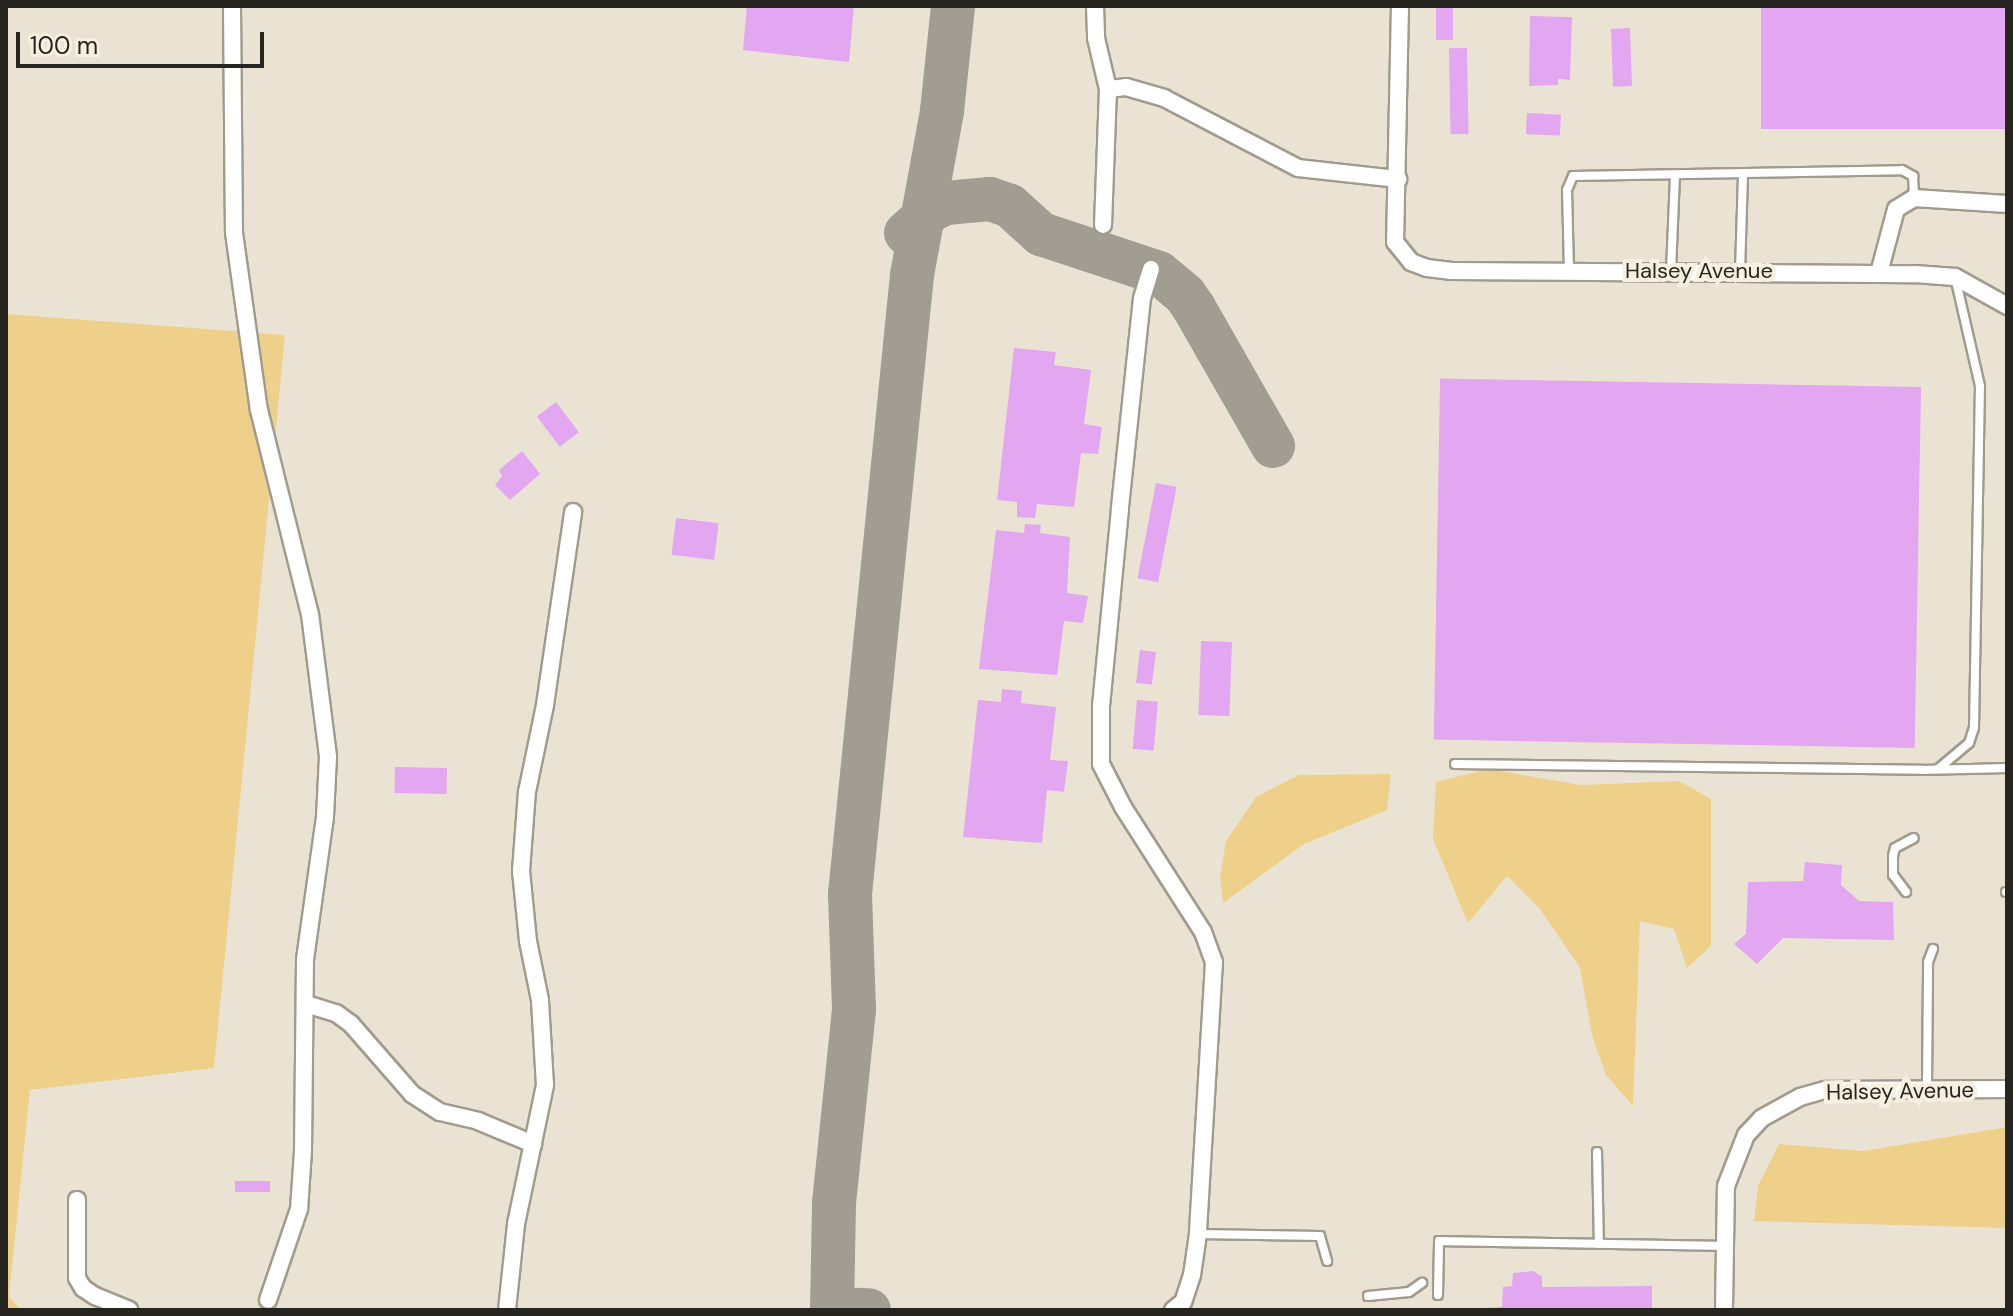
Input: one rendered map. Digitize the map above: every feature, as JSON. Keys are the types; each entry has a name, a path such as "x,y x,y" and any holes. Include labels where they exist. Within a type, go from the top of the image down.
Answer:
{"street":[{"path":"232,6 234,233 259,410 310,614 328,757 325,817 305,960 299,1209 268,1300"},
{"path":"1095,6 1096,38 1108,89 1103,225"},
{"path":"1108,89 1126,87 1164,98 1298,168 1398,179 1400,6"},
{"name":"Halsey Avenue","path":"1398,179 1395,242 1411,262 1427,268 1879,273 1955,277 2007,306"},
{"path":"1879,273 1896,209 1914,198 2007,204"},
{"path":"1151,269 1142,298 1120,509 1101,706 1101,764 1123,807 1203,932 1214,962 1198,1234 1192,1275 1183,1302 1173,1310"},
{"path":"507,1310 516,1224 545,1085 546,1057 521,871 527,792 545,705 573,512"},
{"path":"306,1004 336,1013 351,1024 412,1094 440,1112 478,1121 533,1144"},
{"name":"Halsey Avenue","path":"1724,1310 1726,1186 1733,1161 1746,1135 1762,1118 1800,1097 1825,1090 2007,1089"},
{"path":"77,1200 77,1278 83,1288 95,1296 129,1310"}],"lane":[{"path":"1569,271 1567,190 1573,176 1902,170 1913,176 1914,198"},
{"path":"1740,271 1743,173"},
{"path":"1671,271 1675,176"},
{"path":"1938,769 1969,743 1974,728 1980,386 1955,277"},
{"path":"1455,764 2007,768"},
{"path":"1906,892 1893,875 1893,856 1895,848 1914,838"},
{"path":"1927,1088 1928,962 1933,949"},
{"path":"1597,1152 1599,1244"},
{"path":"1198,1234 1320,1236 1327,1261"},
{"path":"1438,1295 1439,1241 1725,1246"},
{"path":"1368,1296 1409,1292 1422,1283"}],"shaded area":[{"path":"6,314 285,335 214,1068 30,1090 9,1296 21,1310 6,1310"},
{"path":"1488,769 1581,785 1679,781 1711,799 1711,946 1687,968 1674,929 1640,921 1633,1106 1606,1075 1592,1035 1580,968 1540,909 1507,876 1468,923 1433,839 1436,782"},
{"path":"1391,774 1387,810 1304,844 1223,903 1220,877 1226,841 1256,797 1299,775"},
{"path":"2007,1127 2007,1228 1754,1221 1758,1186 1779,1144 1863,1151"}],"building":[{"path":"747,6 854,6 849,62 743,50"},
{"path":"1436,6 1453,6 1453,40 1436,40"},
{"path":"1761,6 2007,6 2007,129 1761,129"},
{"path":"1530,16 1572,17 1570,80 1558,79 1558,85 1529,86"},
{"path":"1630,28 1632,86 1613,87 1611,29"},
{"path":"1449,48 1467,48 1469,134 1451,134"},
{"path":"1527,113 1561,115 1560,136 1526,134"},
{"path":"1014,348 1056,352 1054,365 1091,370 1084,424 1102,427 1098,454 1081,453 1074,507 1037,504 1035,518 1017,517 1017,502 997,500"},
{"path":"1440,379 1921,387 1915,748 1434,740"},
{"path":"556,402 579,432 560,447 537,416"},
{"path":"522,451 540,474 510,500 495,485 502,476 499,470"},
{"path":"1156,483 1177,487 1158,582 1137,578"},
{"path":"676,518 719,523 714,560 671,555"},
{"path":"1025,524 1041,525 1040,533 1070,537 1067,593 1088,596 1083,623 1064,621 1057,675 979,669 996,530 1024,533"},
{"path":"1201,641 1232,642 1229,716 1198,715"},
{"path":"1140,650 1156,652 1152,685 1136,683"},
{"path":"1002,689 1022,691 1021,703 1056,707 1050,760 1068,761 1064,792 1047,790 1042,843 963,837 978,700 1001,702"},
{"path":"1137,700 1158,702 1154,751 1133,749"},
{"path":"395,767 447,768 447,794 395,793"},
{"path":"1805,862 1842,865 1841,885 1859,901 1893,902 1894,940 1783,938 1757,964 1734,944 1746,934 1748,882 1803,881"},
{"path":"235,1181 270,1181 270,1192 235,1192"},
{"path":"1533,1271 1542,1277 1542,1287 1652,1286 1652,1310 1454,1310 1502,1307 1503,1287 1512,1286 1513,1273"}],"taxiway":[{"path":"832,1310 834,1203 854,1009 850,894 912,275 942,111 953,6"},
{"path":"906,233 933,209 946,203 990,199 1010,206 1041,234 1159,273 1185,295 1194,308 1273,446"},
{"path":"832,1309 869,1310"}]}
